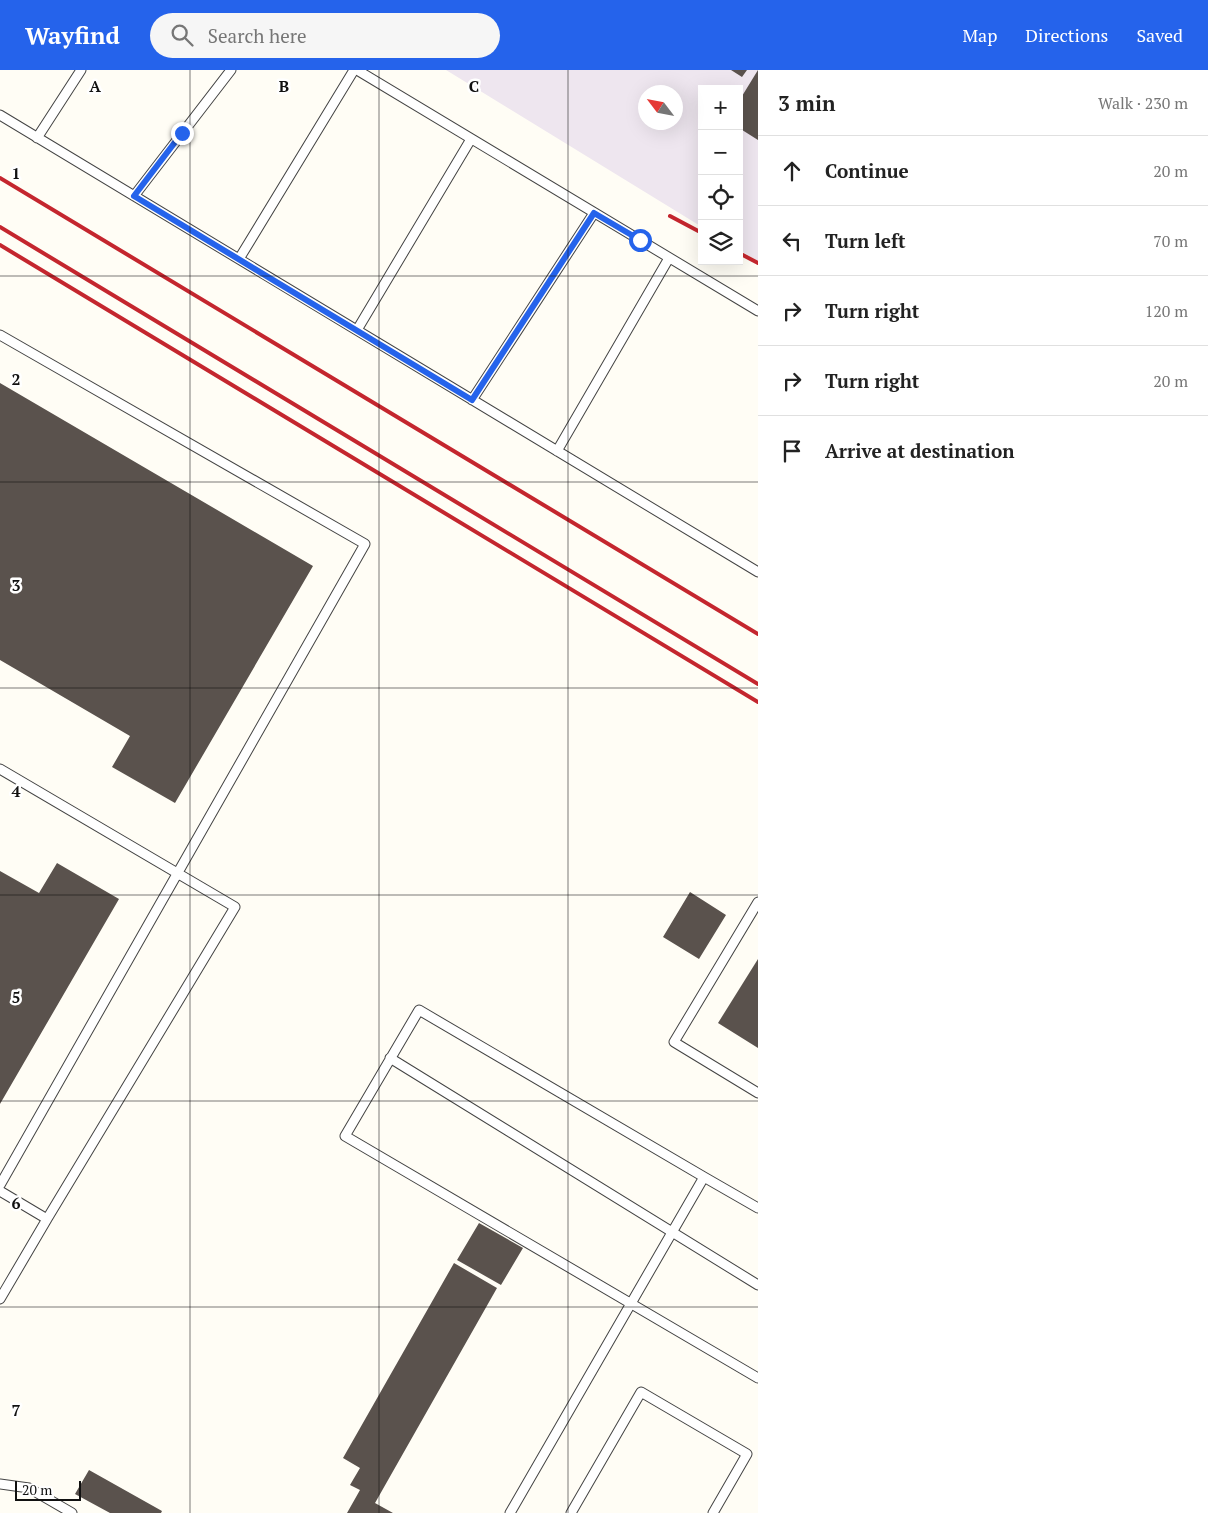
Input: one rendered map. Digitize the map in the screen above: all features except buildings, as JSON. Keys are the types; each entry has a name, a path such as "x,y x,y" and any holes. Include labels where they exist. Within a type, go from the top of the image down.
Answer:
{"lane":[{"path":"37,138 81,70"},
{"path":"134,196 231,70"},
{"path":"239,259 356,70 758,312"},
{"path":"0,115 758,572"},
{"path":"356,330 471,139"},
{"path":"472,400 594,213"},
{"path":"557,451 670,258"},
{"path":"0,335 365,544 0,1184"},
{"path":"0,768 235,907 0,1299"},
{"path":"758,902 674,1042 758,1093"},
{"path":"758,1208 418,1010 345,1136 758,1378"},
{"path":"390,1058 758,1286"},
{"path":"510,1513 704,1177"},
{"path":"0,1191 47,1219"},
{"path":"570,1513 641,1392 747,1454 713,1513"},
{"path":"0,1484 29,1488 72,1513"}],"shaded area":[{"path":"446,70 758,70 758,261 743,252 743,85 698,85 698,225"}],"railway":[{"path":"0,178 758,634"},
{"path":"670,216 698,231"},
{"path":"0,227 758,684"},
{"path":"0,245 758,702"},
{"path":"743,255 758,263"}],"route":[{"path":"182,133 134,196 472,400 594,213 640,240"}]}
